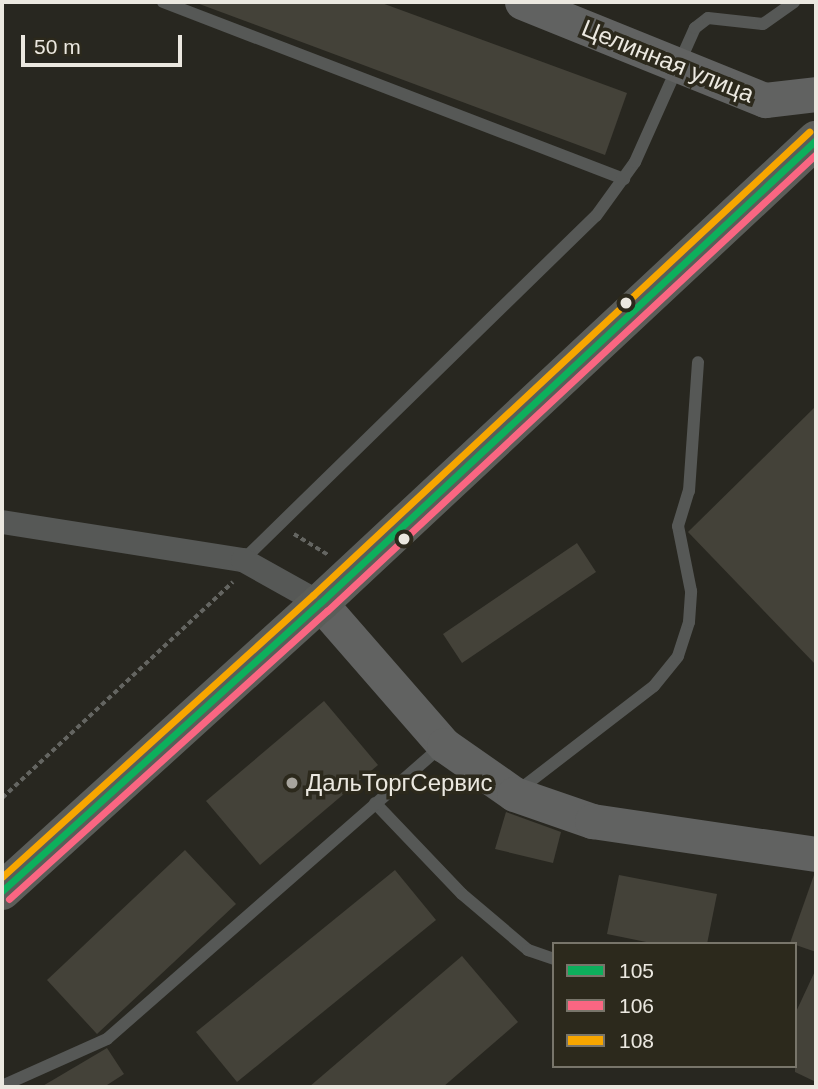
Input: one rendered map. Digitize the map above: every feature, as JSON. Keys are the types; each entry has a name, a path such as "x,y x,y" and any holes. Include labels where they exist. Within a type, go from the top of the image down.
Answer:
{"highway":[{"path":"2,891 320,603 816,140"}],"street":[{"name":"Целинная улица","path":"522,2 765,100 816,94"},
{"path":"2,522 249,563 320,603 444,745 514,794 592,821 816,854"}],"lane":[{"path":"163,2 624,179"},
{"path":"249,563 596,216 624,179 655,122 695,27 708,18 763,24 794,2"},
{"path":"514,794 654,687 678,656 689,622 691,591 678,526 689,491 698,362"},
{"path":"2,1086 107,1039 444,745"},
{"path":"375,803 462,894 528,950 552,958"}],"path":[{"path":"2,798 249,563 295,534"}],"building":[{"path":"194,2 379,2 627,93 605,155"},
{"path":"816,406 816,665 688,532"},
{"path":"577,543 596,572 462,663 443,634"},
{"name":"ДальТоргСервис","path":"324,701 378,765 260,865 206,801"},
{"path":"506,812 561,832 553,863 495,849"},
{"path":"185,850 236,904 97,1034 47,980"},
{"path":"395,870 436,920 237,1082 196,1032"},
{"path":"619,875 717,894 707,942 646,942 607,934"},
{"path":"816,875 816,952 797,945 797,942 790,942"},
{"path":"462,956 518,1022 443,1087 309,1087"},
{"path":"816,969 816,1082 795,1072 797,1010"},
{"path":"107,1048 124,1074 104,1087 41,1087"}],"transit line":[{"name":"108","path":"2,877 313,595 809,132"},
{"name":"105","path":"2,891 320,603 816,140"},
{"name":"106","path":"9,899 327,611 816,154"}],"place":[{"name":"ДальТоргСервис","path":"292,783"}]}
